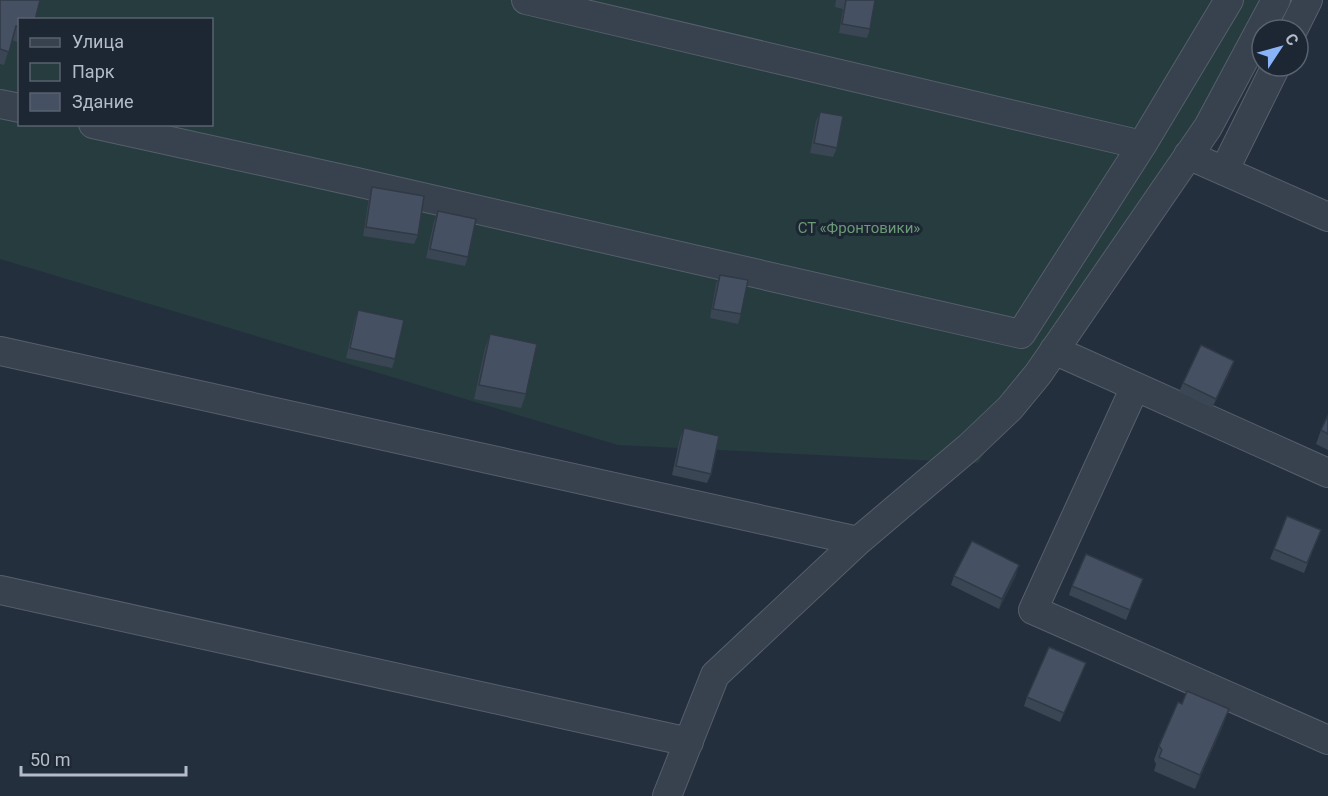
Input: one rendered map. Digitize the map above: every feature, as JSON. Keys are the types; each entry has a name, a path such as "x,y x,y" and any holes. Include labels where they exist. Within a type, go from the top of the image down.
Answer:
{"street":[{"path":"526,0 1142,145"},
{"path":"102,126 1021,334 1142,145 1229,0"},
{"path":"667,796 716,675 858,542 969,447 1002,416 1038,374 1208,127 1276,0"},
{"path":"1299,18 1308,0"},
{"path":"1224,171 1270,78"},
{"path":"0,104 18,108"},
{"path":"1188,155 1328,217"},
{"path":"1054,350 1328,473"},
{"path":"0,351 858,542"},
{"path":"1135,387 1033,610 1328,740"},
{"path":"0,590 689,742"}],"green space":[{"name":"СТ «Фронтовики»","path":"0,0 1285,0 1273,18 1250,18 1250,53 978,463 618,445 0,259"}],"building":[{"path":"0,0 40,0 36,18 18,18 18,26 16,26 9,52 0,49"},
{"path":"846,0 875,0 870,29 842,24"},
{"path":"820,112 843,116 837,148 814,143"},
{"path":"372,187 424,196 418,235 366,227"},
{"path":"438,211 476,219 468,257 430,249"},
{"path":"720,275 748,280 741,314 713,309"},
{"path":"358,310 404,320 395,359 350,348"},
{"path":"490,334 537,344 526,394 479,385"},
{"path":"1201,345 1234,361 1216,399 1183,383"},
{"path":"1328,415 1328,434 1321,430"},
{"path":"684,428 719,436 711,474 676,466"},
{"path":"1287,516 1321,530 1307,563 1274,549"},
{"path":"972,541 1019,565 1002,599 954,576"},
{"path":"1086,554 1143,579 1130,610 1072,586"},
{"path":"1049,647 1086,663 1064,713 1027,697"},
{"path":"1187,691 1229,709 1200,775 1159,757 1162,750 1159,746 1178,702 1182,704"}]}
